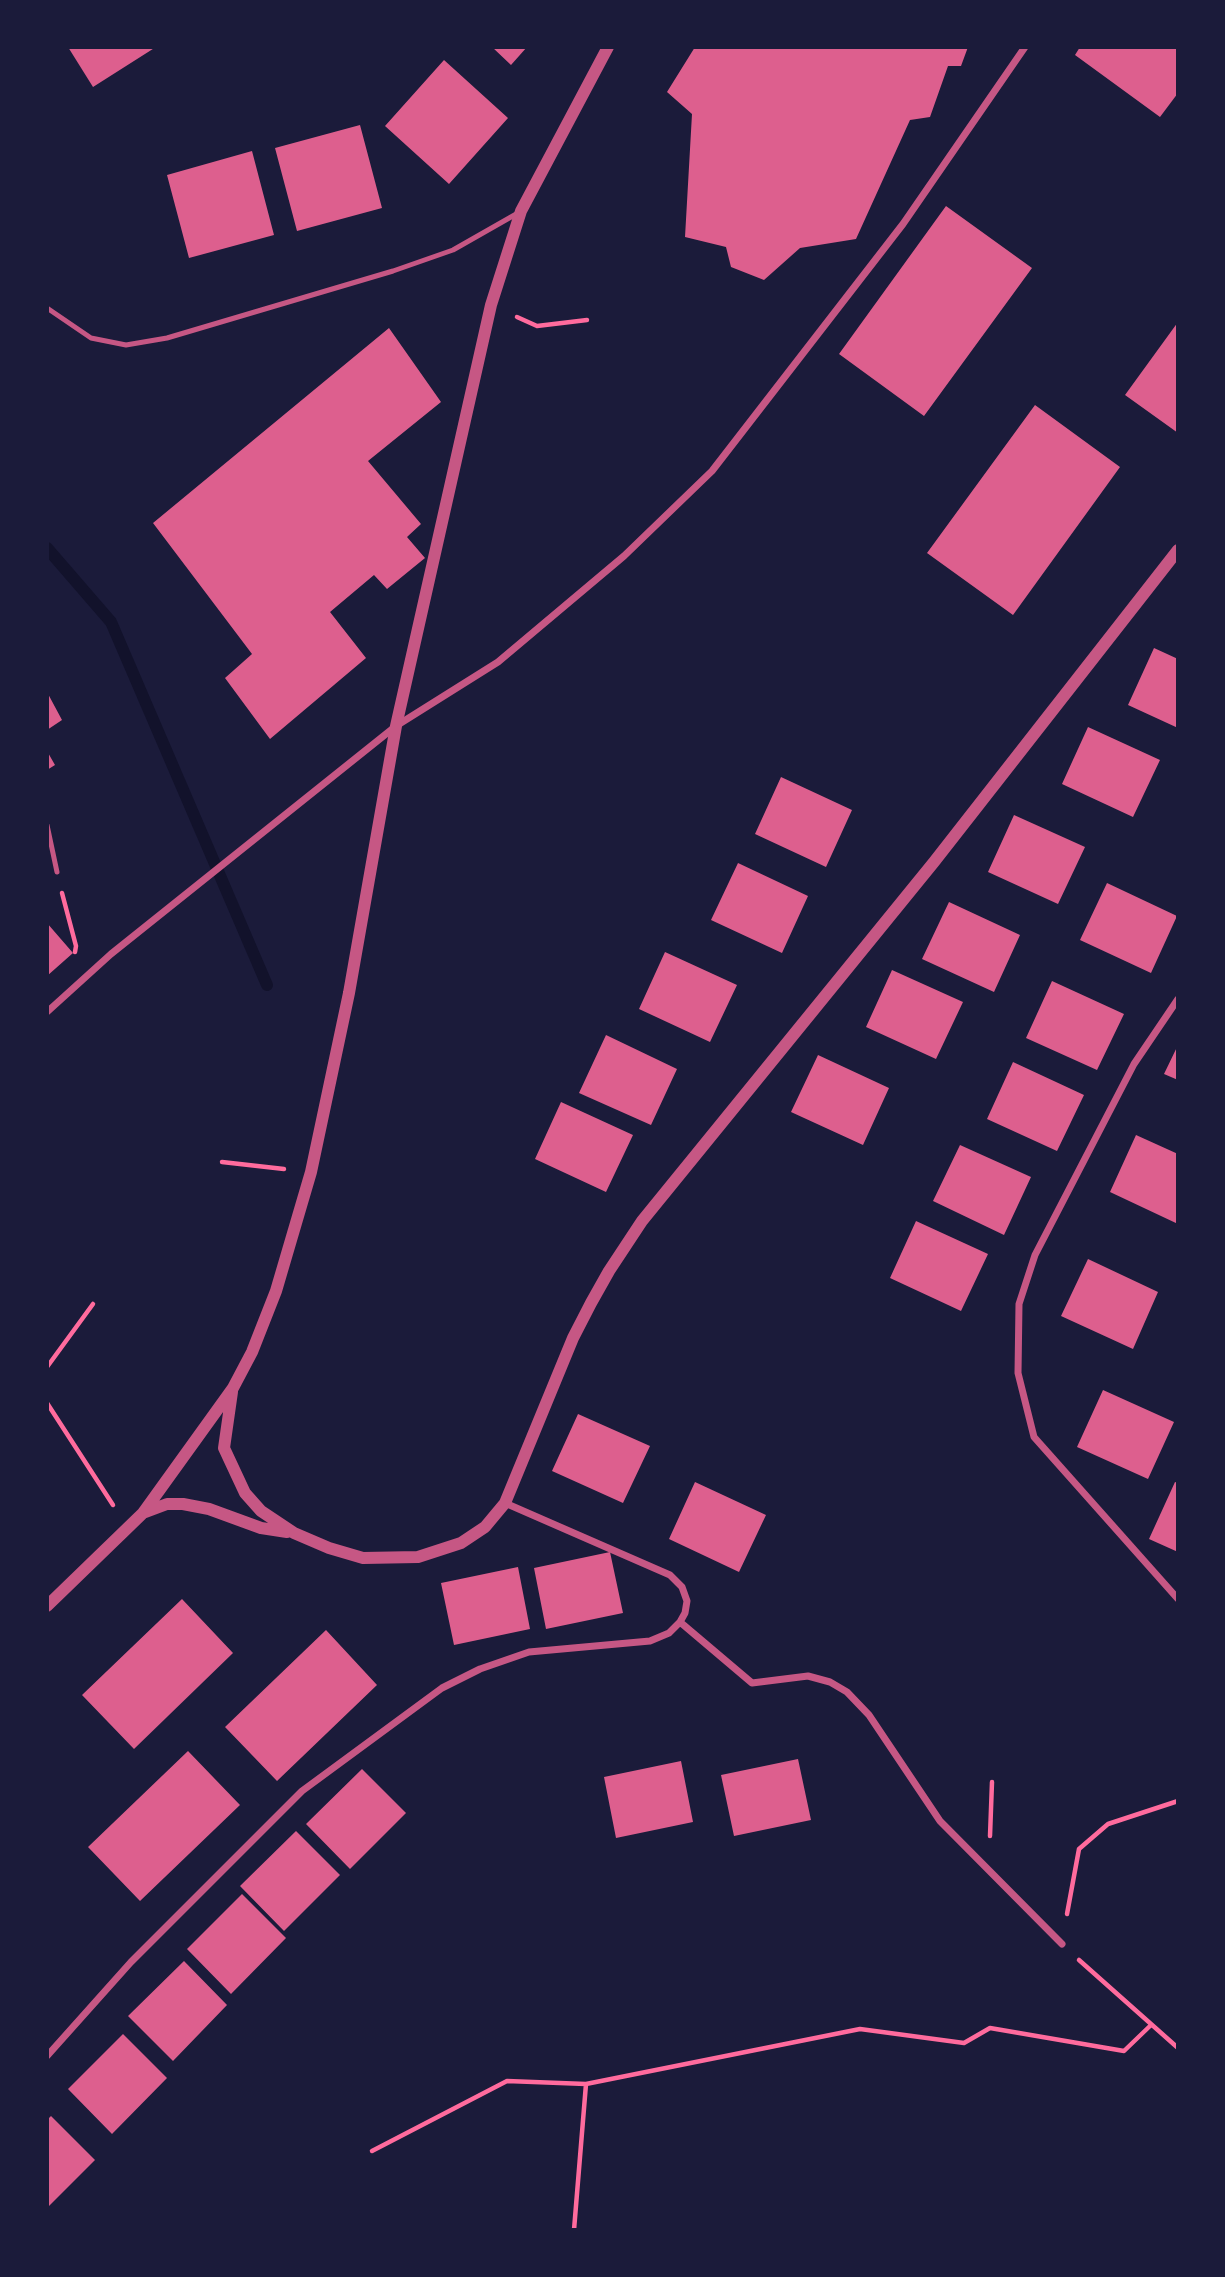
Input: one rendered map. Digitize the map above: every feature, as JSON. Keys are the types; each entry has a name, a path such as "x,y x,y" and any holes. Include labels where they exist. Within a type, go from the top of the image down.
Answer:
{"street":[{"path":"47,1606 143,1513 233,1388 252,1352 276,1291 311,1172 349,993 396,726 491,305 521,211 608,47"},
{"path":"47,1012 111,954 396,726 498,662 624,556 712,471 903,225 1025,47"},
{"path":"233,1388 224,1448 245,1493 261,1511 294,1533 329,1548 363,1558 418,1557 460,1543 485,1527 505,1503 573,1338 609,1271 642,1220 934,863 1178,550"},
{"path":"1178,999 1135,1064 1035,1255 1019,1304 1018,1373 1034,1437 1178,1599"},
{"path":"47,2056 131,1962 302,1791 442,1688 480,1669 529,1652 650,1641 669,1633 680,1622 687,1601 682,1587 670,1575 505,1503"},
{"path":"143,1513 167,1504 183,1504 209,1509 261,1528 294,1533"},
{"path":"680,1622 752,1683 808,1676 830,1682 847,1692 869,1715 940,1821 1062,1944"}],"lane":[{"path":"47,309 91,338 125,345 167,338 393,271 453,250 521,211"},
{"path":"47,825 57,872"}],"path":[{"path":"491,305 537,326 587,320"},
{"path":"57,872 76,946 74,956"},
{"path":"222,1162 311,1172"},
{"path":"47,1367 93,1304"},
{"path":"47,1403 127,1527"},
{"path":"988,1869 992,1782"},
{"path":"1178,1801 1108,1824 1079,1849 1062,1944 1178,2048"},
{"path":"372,2151 507,2081 586,2084 860,2029 964,2043 990,2028 1124,2051 1151,2025"},
{"path":"574,2230 586,2084"}],"building":[{"path":"68,47 156,47 93,87"},
{"path":"492,47 527,47 511,65"},
{"path":"695,47 968,47 961,66 948,66 930,117 910,120 856,239 800,248 764,280 731,267 726,247 685,237 692,114 667,92"},
{"path":"1080,47 1178,47 1178,93 1160,117 1075,55"},
{"path":"444,60 508,118 449,184 385,126"},
{"path":"360,125 382,208 297,231 275,148"},
{"path":"252,151 274,235 189,258 167,175"},
{"path":"946,206 1032,268 924,416 839,354"},
{"path":"1178,322 1178,433 1125,395"},
{"path":"389,328 441,402 368,461 421,524 407,537 425,558 387,589 374,575 330,612 366,658 270,739 225,678 252,654 153,523"},
{"path":"1035,405 1120,467 1013,615 927,553"},
{"path":"1154,648 1178,659 1178,728 1128,705"},
{"path":"47,692 62,720 47,730"},
{"path":"1088,727 1160,760 1133,817 1062,784"},
{"path":"47,751 55,765 47,770"},
{"path":"781,777 852,810 826,867 755,834"},
{"path":"1014,815 1085,847 1058,904 988,872"},
{"path":"738,863 808,896 782,953 711,920"},
{"path":"1107,883 1177,916 1151,973 1080,940"},
{"path":"949,902 1020,935 994,992 922,959"},
{"path":"47,923 73,953 47,976"},
{"path":"665,952 737,985 710,1042 639,1009"},
{"path":"892,970 963,1002 936,1059 866,1027"},
{"path":"1052,981 1124,1014 1097,1070 1026,1038"},
{"path":"606,1035 677,1069 651,1125 579,1093"},
{"path":"1178,1045 1178,1080 1164,1074"},
{"path":"818,1055 889,1088 863,1145 791,1112"},
{"path":"1013,1062 1084,1095 1057,1151 987,1119"},
{"path":"561,1102 633,1135 606,1192 535,1159"},
{"path":"1136,1135 1178,1154 1178,1224 1110,1192"},
{"path":"960,1145 1031,1177 1004,1235 933,1201"},
{"path":"916,1221 988,1254 961,1311 890,1278"},
{"path":"1088,1259 1158,1292 1133,1349 1061,1316"},
{"path":"1103,1390 1174,1422 1148,1479 1077,1447"},
{"path":"578,1414 650,1446 623,1503 552,1471"},
{"path":"695,1482 766,1515 739,1572 669,1539"},
{"path":"1175,1482 1178,1483 1178,1552 1149,1539"},
{"path":"610,1552 623,1613 546,1629 534,1568"},
{"path":"518,1567 530,1629 454,1645 441,1583"},
{"path":"182,1599 233,1653 134,1749 82,1695"},
{"path":"326,1630 377,1685 277,1781 225,1727"},
{"path":"188,1751 240,1805 140,1901 88,1847"},
{"path":"798,1759 811,1820 734,1836 721,1775"},
{"path":"681,1761 693,1822 616,1838 604,1777"},
{"path":"362,1769 406,1813 350,1869 306,1824"},
{"path":"296,1831 340,1875 284,1931 240,1886"},
{"path":"242,1894 286,1938 231,1994 187,1949"},
{"path":"184,1961 227,2005 173,2061 128,2016"},
{"path":"123,2034 167,2078 112,2134 68,2089"},
{"path":"51,2116 95,2160 47,2208 47,2120"}],"waterway":[{"path":"47,548 111,622 267,985"}]}
